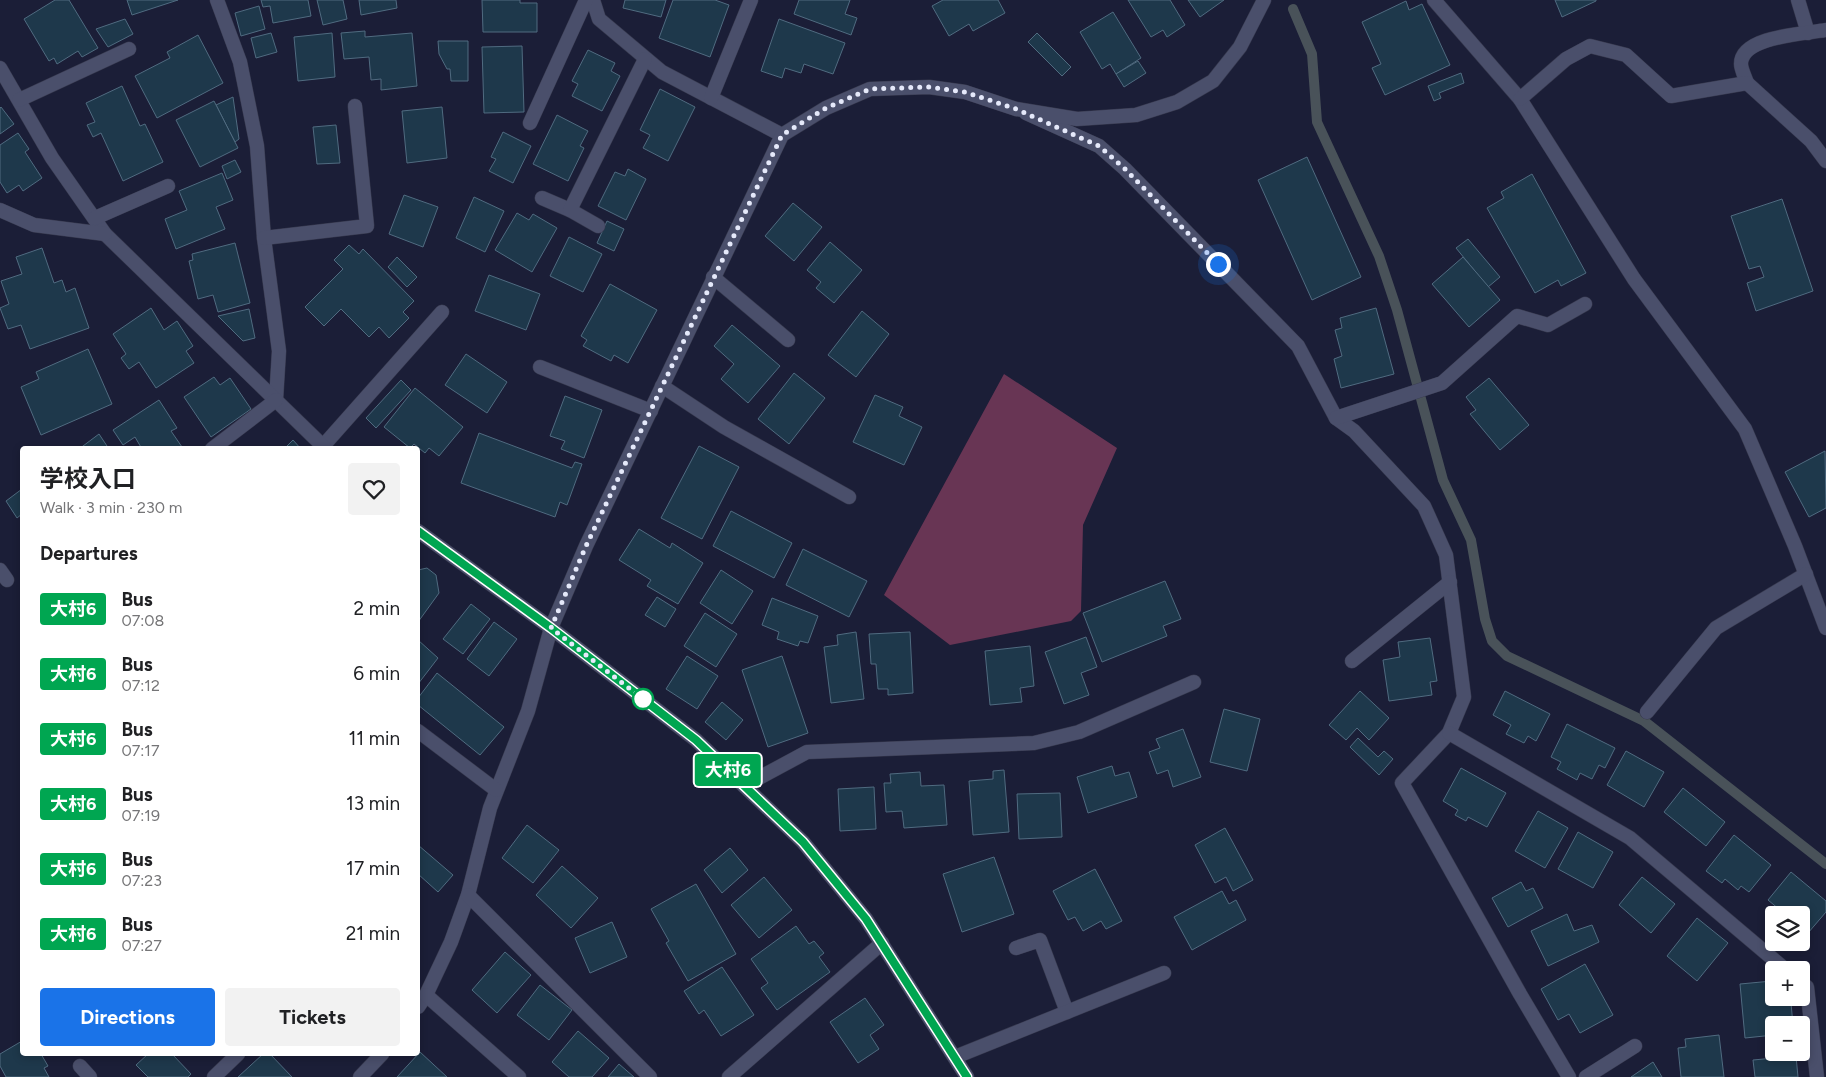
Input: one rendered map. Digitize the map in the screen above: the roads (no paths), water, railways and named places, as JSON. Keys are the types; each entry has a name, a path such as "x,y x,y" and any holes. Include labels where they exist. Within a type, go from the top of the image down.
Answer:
{"street":[{"path":"216,446 276,400 279,351 264,238 257,146 240,62 217,0"},
{"path":"530,124 586,0"},
{"path":"593,0 599,19 644,59 662,72 782,135"},
{"path":"711,98 751,0"},
{"path":"1016,109 1077,119 1136,115 1177,102 1213,81 1240,47 1264,0"},
{"path":"1434,0 1520,99 1634,279 1745,429 1806,574 1826,628"},
{"path":"1798,0 1808,33"},
{"path":"1826,30 1761,41 1745,50 1741,64 1747,83 1811,141 1826,160"},
{"path":"1520,99 1566,59 1590,46 1626,55 1671,96 1747,83"},
{"path":"19,100 129,49"},
{"path":"570,210 644,59"},
{"path":"0,68 52,158 105,234 323,446"},
{"path":"420,1004 451,942 468,895 490,808 528,712 551,628 586,546 782,135 826,108 870,89 929,87 965,92 1016,109 1099,146 1125,169 1298,346 1336,418 1354,431 1424,506 1446,555 1464,697 1449,733 1402,783 1520,994 1569,1077"},
{"path":"264,238 367,226 355,106"},
{"path":"95,218 168,186"},
{"path":"542,198 570,210 598,226"},
{"path":"0,210 34,225 105,234"},
{"path":"713,277 788,340"},
{"path":"1336,418 1442,383 1517,316 1548,325 1585,304"},
{"path":"325,446 442,312"},
{"path":"540,367 650,411"},
{"path":"662,386 724,427 849,497"},
{"path":"420,532 551,628 696,740 803,842 866,919 967,1077"},
{"path":"1647,712 1716,628 1806,574"},
{"path":"1352,661 1450,582"},
{"path":"744,786 807,752 1034,744 1079,732 1194,682"},
{"path":"420,733 496,790"},
{"path":"1449,733 1630,838 1775,961"},
{"path":"468,895 650,1077"},
{"path":"1016,948 1040,940 1067,1012"},
{"path":"729,1077 882,943"},
{"path":"955,1057 1164,973"},
{"path":"426,995 520,1077"},
{"path":"1809,1006 1817,1077"},
{"path":"1586,1077 1634,1046"},
{"path":"214,1077 236,1056"},
{"path":"360,1077 380,1056"},
{"path":"80,1066 90,1077"}],"waterway":[{"path":"1293,9 1312,54 1317,122 1379,256 1397,310 1443,480 1471,540 1485,619 1492,641 1507,656 1644,721 1826,864"}]}
